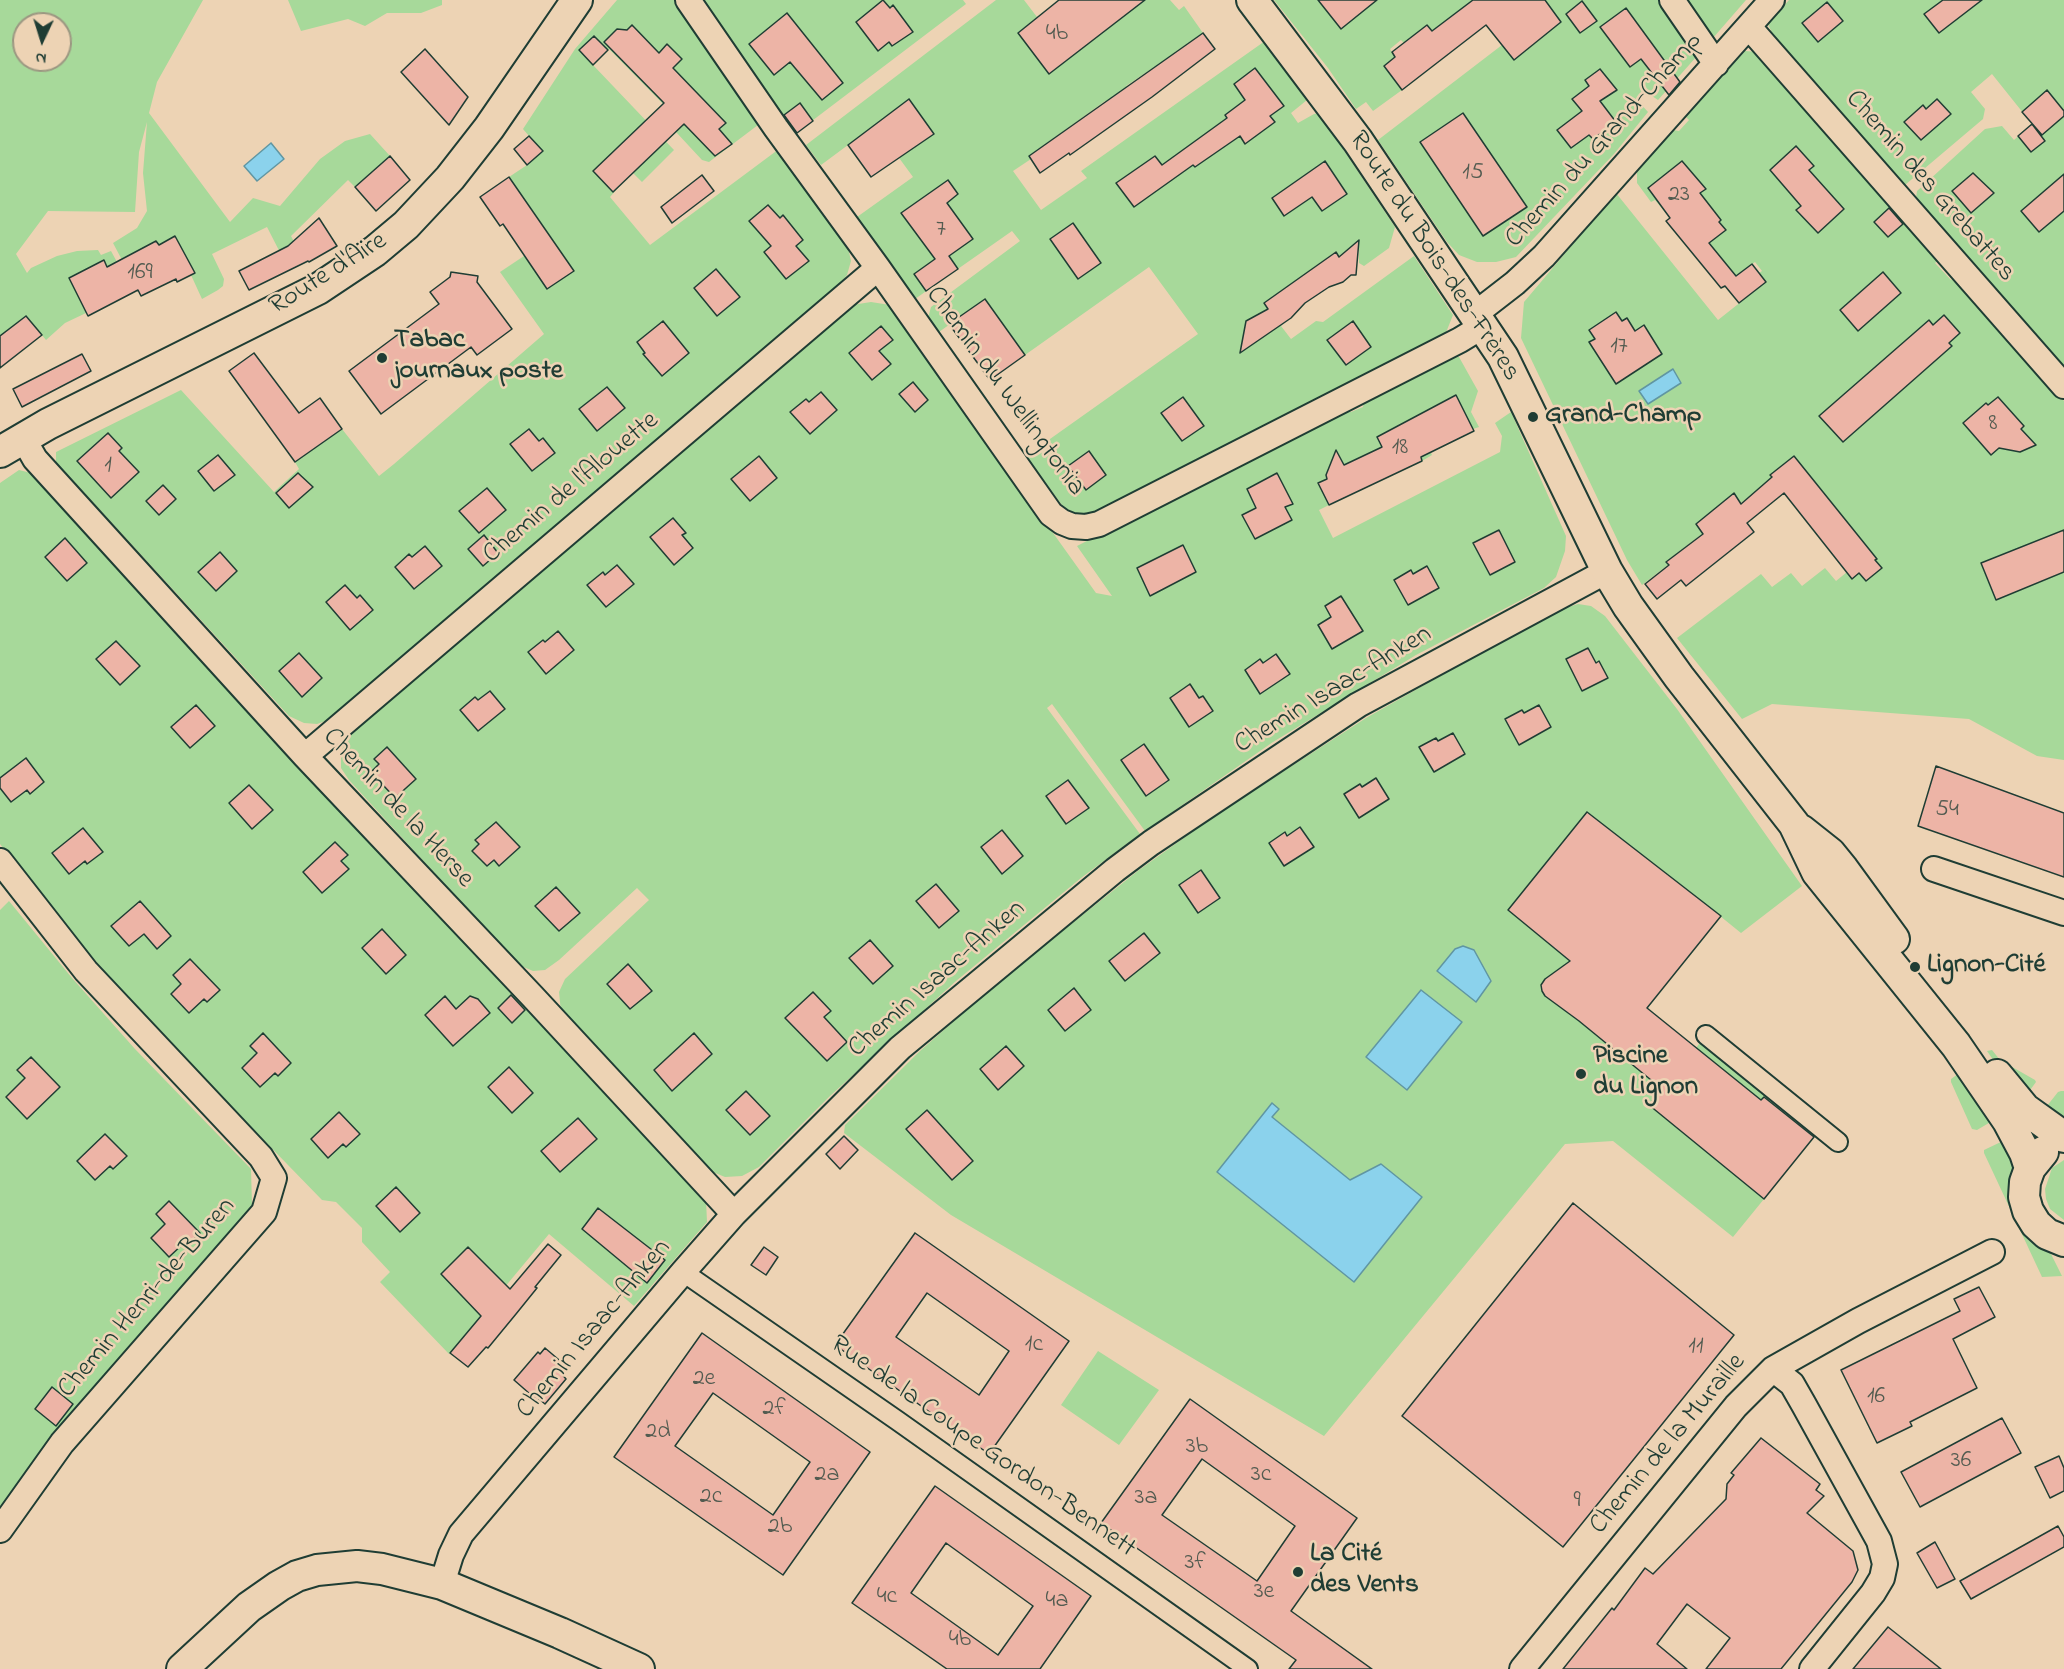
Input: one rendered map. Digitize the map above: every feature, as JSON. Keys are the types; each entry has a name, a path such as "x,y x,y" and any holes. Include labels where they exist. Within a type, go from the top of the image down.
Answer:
{"street":[{"name":"Route d'Aïre","path":"12,445 318,289 375,251 406,225 450,178 489,128 577,0"},
{"name":"Chemin du Wellingtonia","path":"688,0 776,128 878,268 1051,514 1062,522 1072,526 1086,527 1100,524 1460,340 1479,320"},
{"name":"Route du Bois-des-Frères","path":"1252,0 1358,141 1503,357 1606,571 1672,668 1794,824 1817,872 1956,1046 2008,1122 2025,1153 2030,1168"},
{"path":"1672,0 1716,64"},
{"name":"Chemin du Grand-Champ","path":"1479,320 1544,256 1772,0"},
{"name":"Chemin des Grebattes","path":"1749,27 2064,386"},
{"name":"Chemin de l'Alouette","path":"305,756 878,268"},
{"name":"Chemin de la Herse","path":"12,445 35,459 305,756 734,1214"},
{"name":"Chemin Isaac-Anken","path":"442,1584 451,1555 461,1534 683,1272 734,1214 900,1048 1115,870 1358,705 1606,571"},
{"name":"Route du Bois-des-Frères","path":"1794,824 1830,853 1844,869 1876,916 2025,1109 2064,1139"},
{"name":"Chemin Henri-de-Buren","path":"0,861 86,971 261,1157 274,1178 264,1212 62,1443 0,1530"},
{"path":"1934,869 2064,913"},
{"path":"1706,1035 1838,1142"},
{"path":"2063,1244 2036,1224 2028,1211 2024,1197 2025,1182 2030,1168 2039,1155 2064,1139"},
{"name":"Chemin de la Muraille","path":"1522,1669 1736,1406 1773,1369 1858,1321 1992,1252"},
{"name":"Rue de la Coupe Gordon-Bennett","path":"683,1272 1248,1669"},
{"path":"1773,1369 1792,1384 1879,1541 1885,1564 1882,1578 1873,1593 1812,1669"},
{"path":"182,1669 265,1594 297,1576 317,1570 357,1566 382,1569 442,1584 639,1669"}],"green space":[{"path":"0,0 203,0 157,82 149,113 230,222 253,198 280,206 320,159 345,141 370,134 390,156 355,187 348,180 291,236 305,263 289,270 267,227 212,254 224,279 223,286 202,299 191,275 177,282 156,242 122,260 113,243 137,228 147,211 143,173 147,122 139,152 135,212 48,211 16,254 27,273 31,268 57,256 77,251 98,250 101,255 111,251 117,262 119,261 117,285 104,261 69,278 86,313 65,323 46,340 26,316 0,336"},
{"path":"288,0 442,0 442,5 421,13 387,13 365,26 348,19 301,31"},
{"path":"617,0 674,0 760,119 758,125 709,162 702,160 663,118 670,111 609,49 593,65 674,150 642,182 632,172 610,197 650,245 779,149 847,243 851,261 847,275 838,286 331,719 317,724 304,723 289,716 56,462 56,452 181,390 274,492 299,469 295,462 342,429 379,476 394,464 544,334 500,272 551,238 509,177 527,165 514,149 529,136 523,129 575,49"},
{"path":"700,0 963,0 966,4 796,133"},
{"path":"996,0 1024,0 1037,17 1018,33 1049,74 1145,0 1170,0 1179,10 1184,6 1203,33 1175,52 1177,55 1126,86 1128,90 1107,104 1105,101 1029,156 1031,159 1013,171 1041,210 1087,178 1081,171 1265,41 1308,96 1307,100 1291,113 1298,123 1319,113 1395,227 1389,248 1364,266 1359,263 1359,241 1339,256 1335,252 1287,287 1300,308 1281,326 1291,339 1316,321 1323,322 1414,256 1453,315 1445,335 1177,472 1082,517 1067,512 1026,456 1198,334 1149,267 1025,355 985,299 939,332 928,318 931,307 1020,241 1012,231 915,299 857,217 913,177 875,125 821,165 806,145"},
{"path":"1274,0 1473,0 1432,31 1427,25 1404,43 1401,40 1390,49 1395,57 1384,66 1402,90 1373,111 1366,102 1356,109 1328,68"},
{"path":"1510,0 1667,0 1697,56 1658,100 1646,92 1639,102 1648,112 1614,154 1516,257 1496,262 1477,262 1459,255 1447,242 1378,140 1502,45 1514,60 1542,38"},
{"path":"1684,0 1746,0 1713,38 1709,37"},
{"path":"1789,0 2064,0 2064,368 1916,198 1917,191 1985,129 2002,126 2014,140 2032,124 1992,74 1971,92 1985,109 1983,119 1905,185 1773,35 1768,24"},
{"path":"1745,51 1759,52 1940,259 1935,263 1951,280 1955,277 2064,401 2064,760 2037,756 1969,719 1772,704 1742,719 1677,638 1761,574 1772,587 1791,573 1802,586 1825,568 1836,581 1847,572 1852,578 1877,559 1794,456 1770,475 1773,478 1738,505 1750,520 1747,523 1734,509 1667,561 1669,564 1642,585 1627,560 1521,338 1524,302 1616,193 1718,320 1766,282 1755,262 1736,276 1709,243 1725,230 1714,210 1670,218 1655,200 1651,202 1637,183 1637,172 1673,130 1679,131 1689,120 1685,116"},
{"path":"871,302 890,305 1096,593 1112,596 1077,546 1343,411 1351,412 1363,407 1364,400 1453,355 1459,357 1478,391 1471,412 1479,427 1473,429 1456,395 1429,409 1435,420 1422,434 1432,455 1422,461 1403,423 1391,464 1344,465 1339,456 1332,460 1330,464 1333,471 1326,475 1327,479 1318,483 1329,505 1319,510 1333,538 1500,452 1502,436 1495,423 1511,412 1566,536 1565,551 1556,577 1544,588 1416,655 1273,742 1145,831 1052,704 1047,708 1140,834 1081,878 956,981 830,1096 759,1167 742,1176 725,1177 708,1170 561,1012 559,992 565,979 649,900 637,888 559,960 545,970 533,971 519,965 349,780 341,768 341,752 347,736 852,305"},
{"path":"19,470 35,474 706,1200 707,1222 634,1306 549,1234 449,1354 380,1282 390,1272 362,1242 362,1228 336,1202 322,1200 184,1058 57,916 0,844 0,483"},
{"name":"Piscine du Lignon","path":"1578,604 1591,606 1605,616 1677,709 1802,886 1741,933 1720,916 1646,1008 1696,1048 1702,1040 1817,1134 1733,1237 1613,1141 1565,1144 1324,1436 951,1215 844,1133 845,1125 920,1051 996,984 1139,870 1213,817 1366,718 1525,628","holes":["1279,1109 1272,1117 1350,1180 1217,1172"]},
{"path":"9,901 72,978 135,1049 251,1169 252,1205 59,1430 0,1512 0,910"},
{"path":"1992,1050 2000,1060 2035,1080 2036,1082 2025,1097 1987,1051"},
{"path":"1965,1069 1994,1120 1977,1130 1972,1129 1951,1082 1951,1079"},
{"path":"2061,1091 2064,1091 2064,1122 2043,1111"},
{"path":"2005,1140 2045,1249 2051,1254 2062,1276 2042,1277 1984,1153 1984,1150"},
{"path":"2064,1160 2064,1220 2050,1209 2045,1189 2052,1168"},
{"path":"1098,1351 1159,1390 1119,1445 1061,1405"}],"water":[{"path":"271,143 284,159 257,181 244,166"},
{"path":"1673,369 1681,383 1648,404 1639,391"},
{"path":"1463,946 1474,950 1491,981 1476,1002 1437,971 1455,949"},
{"path":"1421,990 1462,1022 1407,1090 1366,1057"},
{"path":"1272,1103 1279,1109 1272,1117 1350,1180 1381,1164 1422,1197 1354,1282 1217,1172"}],"building":[{"path":"883,0 890,8 893,5 913,32 892,46 889,42 878,51 856,22"},
{"path":"1059,0 1145,0 1049,74 1018,33"},
{"path":"1318,0 1377,0 1341,29"},
{"path":"1473,0 1545,0 1561,22 1514,60 1486,25 1402,90 1384,66 1395,57 1392,52 1427,25 1432,31"},
{"path":"1943,0 1982,0 1939,33 1924,14"},
{"path":"1582,1 1597,21 1580,33 1566,14"},
{"path":"1827,2 1843,21 1818,42 1802,23"},
{"path":"1626,8 1680,82 1669,95 1641,59 1630,67 1600,27"},
{"path":"787,13 843,83 822,100 790,62 774,75 749,44"},
{"path":"632,25 659,53 667,44 682,59 673,68 726,123 719,129 732,144 715,156 684,124 613,192 593,171 664,103 604,42 617,29 627,30"},
{"path":"1203,33 1215,49 1152,97 1070,155 1069,153 1040,173 1029,156"},
{"path":"594,36 608,50 593,65 579,50"},
{"path":"425,49 468,97 449,125 401,72"},
{"path":"1255,68 1284,106 1270,116 1275,122 1245,144 1240,136 1195,167 1193,165 1134,207 1116,183 1155,156 1162,165 1227,118 1225,115 1245,100 1234,84"},
{"path":"1600,69 1617,90 1600,101 1616,122 1593,139 1589,135 1571,148 1557,130 1582,111 1572,99 1589,86 1585,80"},
{"path":"2047,90 2064,111 2064,116 2042,135 2022,112"},
{"path":"909,99 934,134 871,177 848,145"},
{"path":"1937,99 1951,114 1921,140 1904,122 1923,105 1926,109"},
{"path":"800,103 813,121 797,133 784,115"},
{"path":"1463,113 1527,207 1483,236 1420,142"},
{"path":"2032,124 2045,141 2031,152 2018,136"},
{"path":"529,136 543,151 527,165 514,149"},
{"path":"1796,146 1814,166 1809,170 1844,209 1818,233 1796,210 1801,206 1770,170"},
{"path":"390,156 410,180 376,211 355,187"},
{"path":"1325,161 1347,194 1322,211 1312,197 1284,216 1272,198"},
{"path":"1682,161 1706,189 1700,193 1726,230 1709,243 1736,276 1752,264 1766,282 1739,303 1725,286 1721,288 1666,221 1670,218 1648,188"},
{"path":"1973,173 1994,193 1971,213 1952,191"},
{"path":"2064,174 2064,211 2039,232 2021,211"},
{"path":"702,175 714,191 672,223 661,207"},
{"path":"509,177 574,271 547,289 503,224 500,226 480,197"},
{"path":"948,180 958,194 947,203 973,239 949,256 958,269 926,291 914,274 935,259 901,213"},
{"path":"768,205 780,218 783,215 803,240 796,246 809,261 786,279 764,252 771,246 749,221"},
{"path":"1889,208 1903,224 1888,237 1874,222"},
{"path":"319,218 337,246 249,290 239,271 288,246"},
{"path":"1073,223 1101,263 1078,279 1050,239"},
{"path":"175,236 195,273 177,282 176,279 141,296 138,290 88,316 69,278 104,260 107,267 156,241 159,245"},
{"path":"1359,240 1356,275 1351,275 1343,282 1329,287 1305,303 1291,318 1240,353 1246,321 1268,309 1264,303 1336,252 1339,257"},
{"path":"716,269 740,297 717,316 694,288"},
{"path":"451,272 478,276 477,282 512,329 477,355 471,347 381,414 349,371 439,304 430,292 450,277"},
{"path":"1883,272 1901,293 1858,331 1840,310"},
{"path":"985,299 1025,355 990,380 949,324"},
{"path":"1616,312 1622,321 1627,318 1635,331 1644,325 1662,354 1616,384 1589,342 1595,339 1589,330"},
{"path":"1944,315 1960,333 1949,343 1952,346 1843,442 1819,416 1929,320 1933,325"},
{"path":"26,316 42,335 0,368 0,336"},
{"path":"663,321 689,353 662,376 643,354 645,353 637,342"},
{"path":"1353,321 1371,347 1346,365 1327,340"},
{"path":"881,326 893,340 879,351 891,364 872,380 849,353"},
{"path":"254,353 299,413 320,398 342,429 295,462 229,371"},
{"path":"82,354 91,371 22,407 13,389"},
{"path":"913,382 928,400 915,412 899,394"},
{"path":"607,387 625,408 597,431 579,409"},
{"path":"821,392 837,410 810,434 790,412 806,399 809,402"},
{"path":"1456,395 1474,431 1421,457 1422,461 1329,505 1318,483 1327,479 1326,475 1336,450 1344,465 1382,447 1377,437"},
{"path":"1183,397 1204,426 1182,441 1161,413"},
{"path":"1998,397 2024,426 2021,429 2036,445 2020,452 1999,448 1991,455 1963,423 1986,403 1988,405"},
{"path":"529,429 539,441 543,438 555,453 532,471 510,444"},
{"path":"108,433 122,448 119,451 139,472 111,498 77,461"},
{"path":"1089,451 1106,475 1086,490 1068,466"},
{"path":"218,455 235,475 214,491 198,471"},
{"path":"759,456 777,478 750,501 731,479"},
{"path":"1794,456 1882,568 1866,581 1859,573 1852,579 1784,493 1747,523 1754,532 1686,586 1681,580 1657,599 1645,584 1669,565 1666,562 1703,534 1696,524 1734,493 1741,504 1772,477 1770,475"},
{"path":"298,473 313,487 289,508 276,493"},
{"path":"1277,473 1293,504 1285,507 1292,520 1255,539 1242,515 1256,508 1247,489"},
{"path":"163,485 176,499 159,515 146,501"},
{"path":"487,488 506,510 479,533 459,511"},
{"path":"673,518 686,533 682,535 693,548 674,565 650,537"},
{"path":"1499,530 1515,562 1490,575 1473,543"},
{"path":"2064,530 2064,572 1996,600 1981,563"},
{"path":"484,535 498,553 483,566 468,549"},
{"path":"65,538 87,563 67,581 45,557"},
{"path":"1183,545 1196,572 1150,596 1137,568"},
{"path":"425,546 442,566 414,589 395,567 409,554 412,557"},
{"path":"220,552 237,571 216,591 198,572"},
{"path":"617,565 634,584 606,607 587,585 603,572 605,575"},
{"path":"1427,566 1439,588 1408,605 1394,580 1411,570 1413,574"},
{"path":"345,585 357,598 360,595 373,610 350,630 326,602"},
{"path":"1341,596 1363,631 1332,649 1318,625 1331,617 1325,606"},
{"path":"558,631 574,650 546,674 528,652"},
{"path":"116,641 140,666 120,685 96,659"},
{"path":"1588,648 1596,663 1599,661 1608,678 1582,691 1566,659"},
{"path":"299,653 322,678 302,697 279,671"},
{"path":"1276,654 1290,674 1260,694 1245,670 1260,659 1263,663"},
{"path":"1190,684 1199,698 1203,696 1213,711 1189,727 1170,698"},
{"path":"490,691 505,709 478,731 460,710 475,697 478,700"},
{"path":"196,705 215,726 190,748 171,727"},
{"path":"1539,705 1551,727 1519,745 1505,719 1522,710 1524,713"},
{"path":"1453,733 1465,754 1434,772 1419,747 1436,738 1438,741"},
{"path":"1144,744 1169,780 1146,796 1121,760"},
{"path":"387,747 416,779 395,798 371,772 379,764 374,759"},
{"path":"26,758 44,782 30,794 27,790 11,802 0,788 0,778"},
{"path":"1936,766 2064,813 2064,877 1918,826"},
{"path":"1376,778 1389,799 1359,818 1344,794"},
{"path":"1068,780 1089,808 1066,824 1046,796"},
{"path":"249,785 273,810 252,829 229,803"},
{"path":"1587,812 1721,916 1647,1008 1761,1100 1764,1097 1814,1137 1764,1199 1649,1105 1662,1089 1545,996 1542,991 1541,985 1545,979 1570,961 1508,910"},
{"path":"496,822 520,847 499,866 494,860 487,866 472,851 479,844 475,840"},
{"path":"1300,827 1314,847 1284,866 1269,843 1285,832 1287,836"},
{"path":"83,828 103,852 87,864 85,861 69,874 52,853"},
{"path":"1002,830 1023,856 1002,874 981,847"},
{"path":"335,842 348,855 341,861 349,869 322,893 303,872"},
{"path":"1201,870 1220,898 1198,913 1179,885"},
{"path":"936,884 959,911 939,928 916,901"},
{"path":"556,887 580,913 559,931 535,906"},
{"path":"140,901 171,936 157,949 144,934 129,946 111,926"},
{"path":"382,929 406,955 386,974 362,948"},
{"path":"1144,933 1160,953 1125,981 1109,961"},
{"path":"870,940 893,966 873,984 849,958"},
{"path":"190,959 220,990 207,1002 204,999 189,1013 171,994 181,984 173,975"},
{"path":"628,964 652,991 630,1009 607,984"},
{"path":"1074,988 1091,1010 1065,1031 1048,1010"},
{"path":"813,992 831,1011 824,1017 847,1042 827,1061 785,1018"},
{"path":"511,995 525,1010 512,1023 498,1008"},
{"path":"445,996 456,1009 470,996 478,999 490,1013 453,1046 425,1015"},
{"path":"263,1033 291,1063 278,1076 275,1073 260,1087 242,1068 257,1053 250,1046"},
{"path":"694,1033 712,1054 672,1091 654,1070"},
{"path":"1006,1046 1024,1066 998,1090 980,1069"},
{"path":"31,1057 60,1087 27,1119 6,1097 25,1078 17,1070"},
{"path":"509,1067 533,1093 512,1113 488,1087"},
{"path":"746,1091 770,1116 750,1135 726,1110"},
{"path":"927,1110 973,1161 952,1180 906,1129"},
{"path":"339,1112 360,1134 346,1147 343,1144 328,1158 311,1139"},
{"path":"578,1118 597,1139 560,1172 541,1151"},
{"path":"105,1134 127,1156 113,1169 110,1166 95,1180 77,1161"},
{"path":"844,1136 858,1150 840,1169 826,1154"},
{"path":"396,1187 420,1213 400,1232 376,1206"},
{"path":"169,1201 200,1233 187,1246 184,1243 169,1257 151,1238 165,1224 156,1214"},
{"path":"1573,1203 1734,1335 1563,1547 1402,1416"},
{"path":"598,1208 665,1260 647,1283 582,1229"},
{"path":"915,1233 1069,1341 989,1454 835,1345","holes":["927,1293 1009,1351 979,1395 896,1337"]},
{"path":"548,1244 561,1255 488,1348 486,1347 468,1367 450,1353 481,1316 441,1274 468,1247 510,1289"},
{"path":"764,1247 778,1257 766,1275 751,1265"},
{"path":"1979,1287 1995,1317 1953,1339 1977,1388 1910,1422 1912,1426 1877,1443 1841,1370 1960,1311 1954,1299"},
{"path":"702,1333 870,1452 783,1575 614,1457","holes":["713,1393 810,1462 773,1515 675,1446"]},
{"path":"545,1348 565,1365 560,1372 566,1379 545,1404 539,1399 538,1401 514,1380 538,1352 540,1354"},
{"path":"52,1387 73,1404 56,1426 35,1409"},
{"path":"1190,1399 1357,1518 1291,1611 1372,1669 1289,1669 1296,1660 1101,1523","holes":["1202,1459 1295,1526 1257,1581 1162,1515"]},
{"path":"2002,1418 2021,1453 1920,1507 1901,1472"},
{"path":"1761,1438 1820,1484 1816,1490 1824,1496 1807,1513 1853,1551 1858,1570 1852,1582 1781,1669 1706,1669 1730,1638 1687,1604 1657,1644 1687,1669 1563,1669 1612,1608 1614,1610 1645,1568 1653,1574 1726,1499 1727,1484 1734,1475 1731,1473"},
{"path":"2059,1456 2064,1468 2064,1491 2050,1498 2035,1467"},
{"path":"935,1486 1091,1596 1040,1669 947,1669 852,1603","holes":["946,1543 1033,1606 998,1655 911,1593"]},
{"path":"2058,1526 2064,1537 2064,1547 1971,1599 1960,1581"},
{"path":"1935,1542 1955,1579 1937,1588 1917,1553"},
{"path":"1888,1627 1941,1669 1853,1669"}],"place":[{"name":"Tabac journaux poste","path":"382,358"},
{"name":"Grand-Champ","path":"1533,417"},
{"name":"Lignon-Cité","path":"1915,967"},
{"name":"Piscine du Lignon","path":"1581,1074"},
{"name":"La Cité des Vents","path":"1298,1572"}]}
